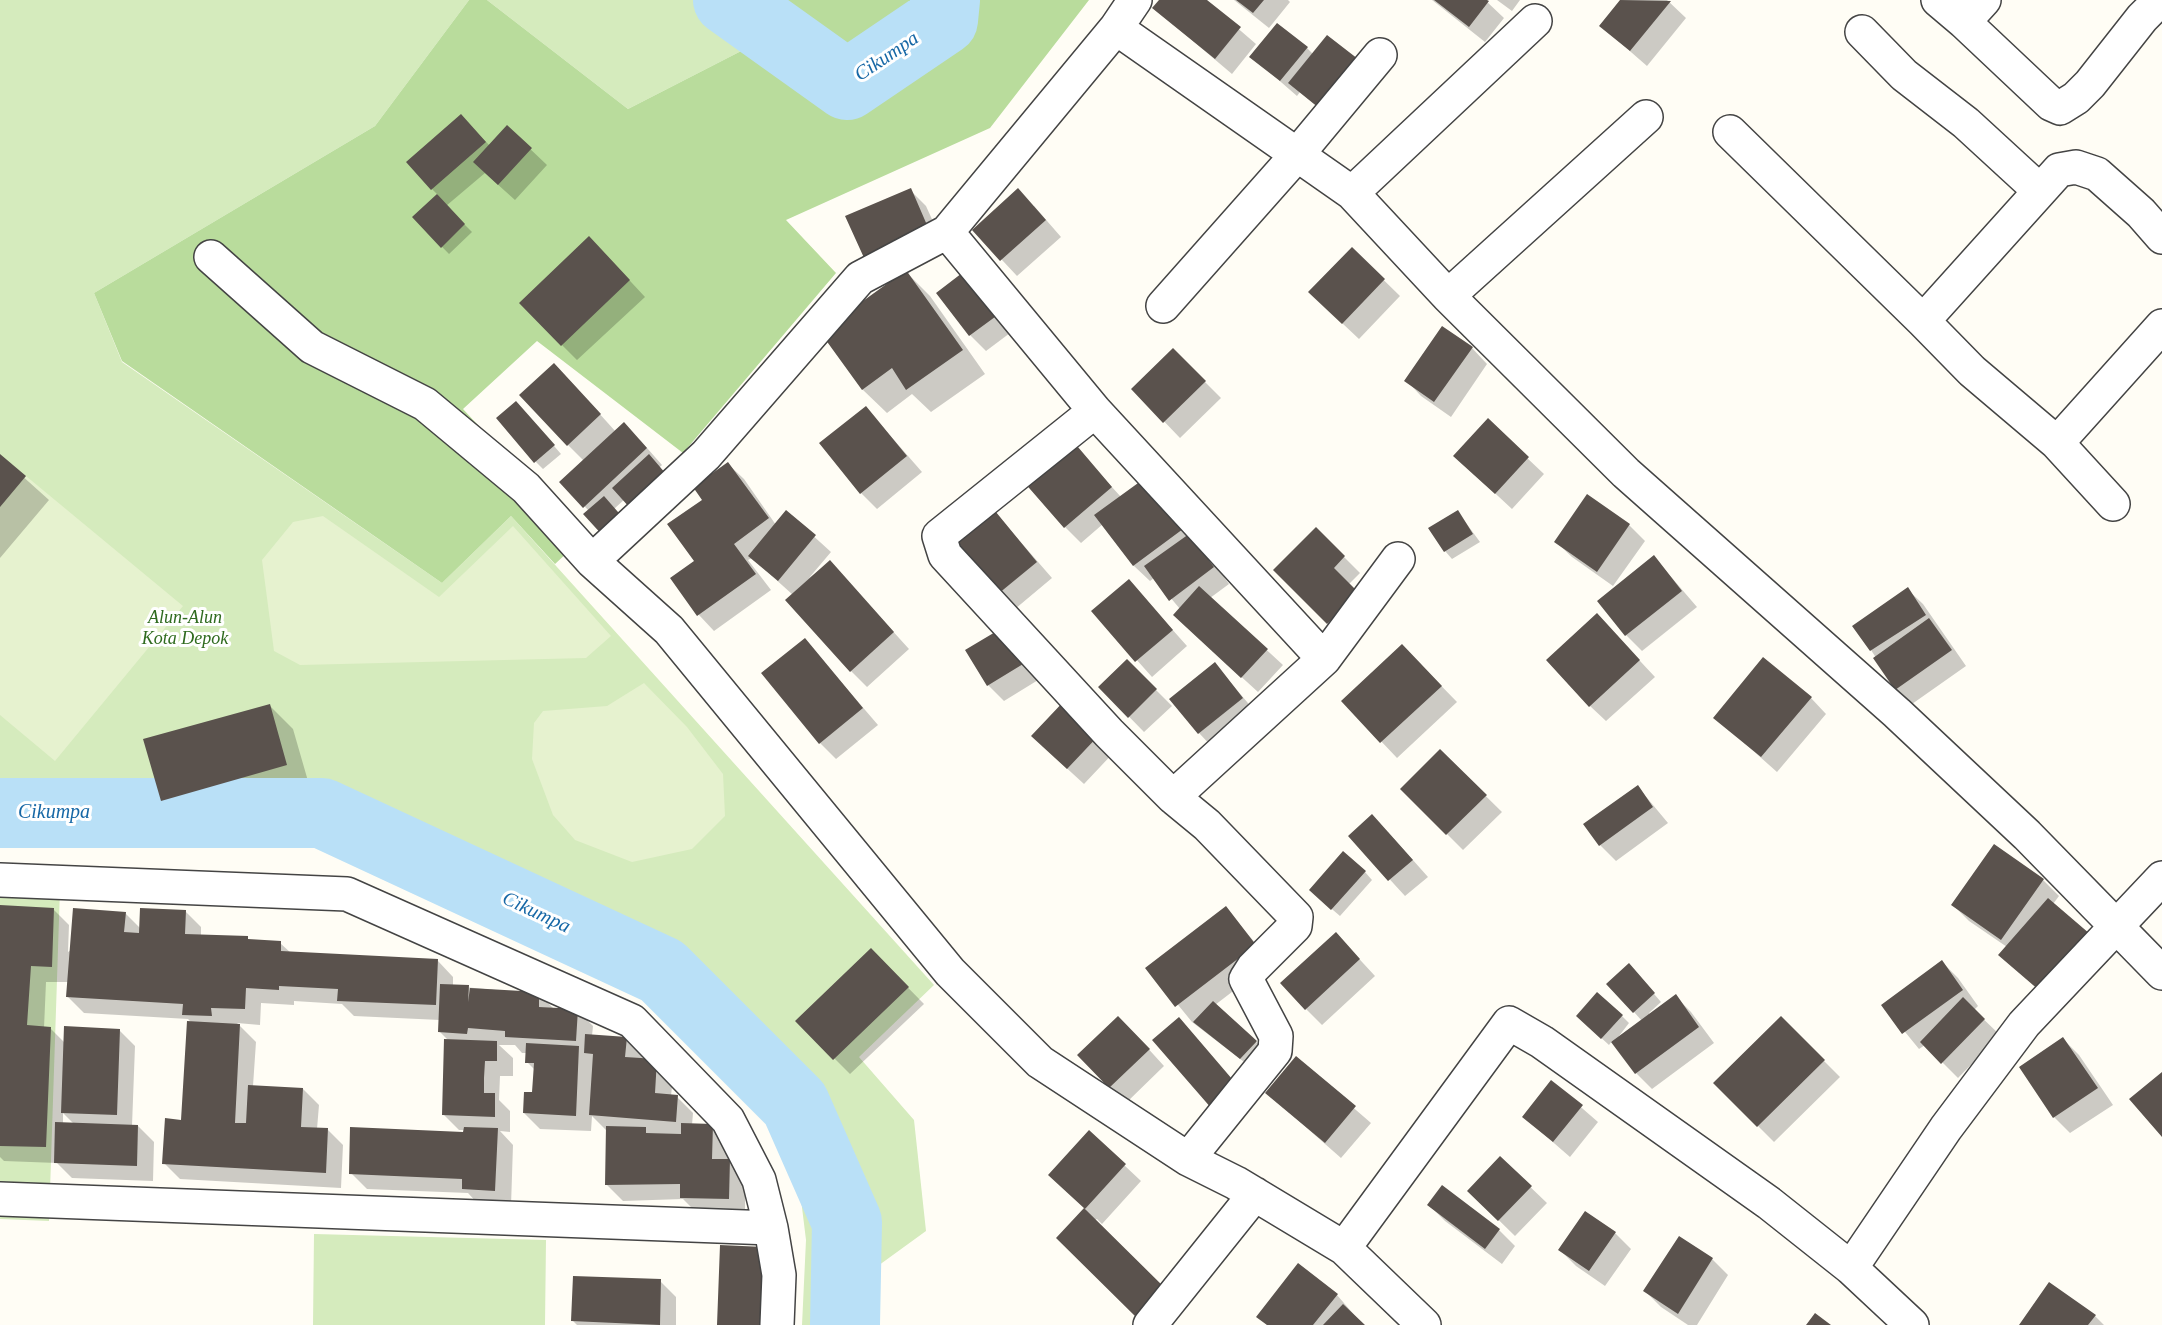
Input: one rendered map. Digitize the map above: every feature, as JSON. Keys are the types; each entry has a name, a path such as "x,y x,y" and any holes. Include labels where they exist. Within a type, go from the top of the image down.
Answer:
{"street":[{"path":"592,561 706,455 860,278 947,232 1116,28 1135,0"},
{"path":"1938,0 1974,11 2051,104 2060,108 2076,98 2090,84 2142,18 2160,0"},
{"path":"1352,193 1535,21"},
{"path":"1116,28 1352,193 1448,296 1626,473 1897,713 2027,836 2162,973"},
{"path":"1862,32 1904,75 1966,123 2040,191"},
{"path":"1163,306 1296,156 1380,55"},
{"path":"1448,296 1646,117"},
{"path":"1730,132 1972,371 2057,443 2114,504"},
{"path":"1923,321 2059,170 2076,167 2097,174 2141,213 2162,237"},
{"path":"947,232 1095,411 1324,659"},
{"path":"211,257 312,347 425,404 525,488 592,561 669,630 950,972 1040,1062 1188,1160 1255,1194 1344,1248 1424,1325"},
{"path":"2057,443 2162,326"},
{"path":"1095,411 939,536 945,555 1109,733 1173,797 1207,825 1296,917 1295,926 1253,968 1246,979 1276,1036 1275,1051 1188,1160"},
{"path":"1173,797 1324,659 1398,559"},
{"path":"1851,1268 1946,1128 2025,1024 2117,929 2162,878"},
{"path":"0,880 347,894 632,1021 728,1120 759,1180 771,1228 779,1275 777,1325"},
{"path":"1344,1248 1509,1023 1542,1042 1769,1203 1851,1268 1912,1325"},
{"path":"1150,1325 1255,1194"},
{"path":"0,1199 771,1228"}],"green space":[{"name":"Alun-Alun Kota Depok","path":"0,0 469,0 375,126 94,293 122,362 442,583 511,516 934,985 859,1057 914,1120 926,1231 864,1276 865,1325 802,1325 806,1240 790,1110 656,975 317,821 62,804 0,824"},
{"path":"469,0 487,0 628,109 747,48 749,0 1089,0 990,128 786,220 836,273 683,453 537,341 463,409 583,538 555,564 511,516 442,583 122,361 94,293 375,126"},
{"path":"487,0 749,0 747,48 628,109"},
{"path":"26,476 183,606 55,761 0,715 0,507"},
{"path":"323,516 439,597 513,526 611,636 586,658 300,665 274,651 262,560 293,522"},
{"path":"644,683 687,727 723,774 725,816 692,849 632,862 575,840 553,815 532,759 534,723 543,711 607,706"},
{"path":"0,887 60,889 49,1221 0,1219"},
{"path":"314,1234 546,1240 545,1325 313,1325"}],"building":[{"path":"1159,0 1207,0 1241,27 1215,59 1152,8"},
{"path":"1236,0 1264,0 1253,13"},
{"path":"1434,0 1487,0 1489,1 1469,27"},
{"path":"1620,0 1671,1 1630,51 1599,26"},
{"path":"1277,23 1308,47 1280,81 1249,57"},
{"path":"1327,35 1358,59 1319,108 1288,83"},
{"path":"461,114 486,142 431,190 406,162"},
{"path":"507,125 532,148 498,185 473,162"},
{"path":"911,188 930,232 865,260 845,216"},
{"path":"1018,188 1046,220 1000,261 972,230"},
{"path":"437,194 465,224 441,248 412,217"},
{"path":"589,236 630,280 561,346 519,303"},
{"path":"1352,247 1385,279 1342,324 1308,292"},
{"path":"906,270 963,350 906,390 892,368 862,390 820,332"},
{"path":"966,270 999,314 969,336 936,293"},
{"path":"1442,326 1473,347 1434,402 1404,381"},
{"path":"1173,348 1206,381 1163,423 1131,389"},
{"path":"554,363 601,414 567,446 519,395"},
{"path":"516,401 555,445 534,463 496,418"},
{"path":"866,406 907,456 860,494 819,443"},
{"path":"1488,418 1529,457 1495,494 1453,456"},
{"path":"624,422 647,448 583,508 559,482"},
{"path":"1072,440 1112,487 1064,528 1023,481"},
{"path":"0,454 26,476 0,507"},
{"path":"649,454 666,474 630,508 612,488"},
{"path":"728,462 769,518 734,544 756,574 697,616 670,578 694,561 667,524 702,500 693,487"},
{"path":"1145,478 1183,529 1133,566 1094,515"},
{"path":"1587,494 1630,524 1597,572 1554,542"},
{"path":"604,496 625,520 605,538 583,514"},
{"path":"991,506 1037,562 998,594 951,538"},
{"path":"786,510 816,535 778,581 748,556"},
{"path":"1458,510 1473,534 1444,552 1428,528"},
{"path":"1316,527 1345,556 1334,568 1359,593 1327,624 1273,570"},
{"path":"1189,534 1214,567 1169,601 1144,566"},
{"path":"1654,555 1682,591 1625,636 1597,601"},
{"path":"830,560 894,632 850,672 785,600"},
{"path":"1129,579 1173,630 1135,662 1091,611"},
{"path":"1199,586 1268,649 1241,678 1173,615"},
{"path":"1908,587 1926,615 1870,651 1852,626"},
{"path":"1597,613 1640,660 1589,707 1546,660"},
{"path":"1929,618 1952,650 1895,690 1873,658"},
{"path":"1007,625 1028,661 987,686 965,650"},
{"path":"805,638 863,708 819,744 761,673"},
{"path":"1402,644 1442,686 1380,743 1341,701"},
{"path":"1763,657 1812,697 1761,757 1713,718"},
{"path":"1127,659 1157,689 1128,718 1098,687"},
{"path":"1215,662 1243,698 1198,734 1169,699"},
{"path":"1066,699 1102,732 1067,769 1031,736"},
{"path":"270,704 287,765 161,801 143,739"},
{"path":"1440,749 1487,795 1446,835 1400,789"},
{"path":"1638,785 1653,807 1599,846 1583,824"},
{"path":"1372,814 1413,860 1388,881 1348,836"},
{"path":"1994,844 2044,879 2001,940 1951,905"},
{"path":"1343,851 1366,871 1331,910 1309,890"},
{"path":"2048,898 2090,934 2040,991 1998,955"},
{"path":"0,905 54,908 52,967 31,966 27,1025 51,1027 46,1147 0,1146"},
{"path":"1226,906 1256,945 1175,1007 1145,968"},
{"path":"73,908 126,912 124,932 139,933 140,908 186,910 185,934 248,936 248,939 281,941 281,951 438,959 436,1005 337,1001 338,989 279,986 279,990 246,988 245,1009 211,1008 212,1016 182,1015 183,1004 66,997"},
{"path":"1336,932 1360,959 1305,1010 1280,983"},
{"path":"871,948 909,987 833,1060 795,1021"},
{"path":"1942,960 1963,990 1902,1034 1881,1005"},
{"path":"1629,963 1655,993 1633,1013 1606,984"},
{"path":"440,984 469,985 468,1002 470,988 539,992 539,1007 578,1009 576,1041 505,1037 505,1031 468,1028 467,1034 438,1032"},
{"path":"1597,992 1623,1015 1601,1039 1576,1016"},
{"path":"1676,994 1699,1027 1635,1074 1611,1042"},
{"path":"1963,997 1985,1019 1941,1064 1920,1042"},
{"path":"1213,1001 1257,1041 1240,1059 1193,1022"},
{"path":"1118,1016 1150,1049 1109,1088 1077,1055"},
{"path":"1781,1016 1825,1060 1757,1127 1713,1083"},
{"path":"1179,1017 1238,1086 1212,1109 1152,1040"},
{"path":"187,1021 240,1024 235,1123 246,1123 248,1085 303,1088 301,1127 328,1128 326,1173 162,1164 165,1118 181,1120"},
{"path":"64,1026 120,1029 117,1115 61,1113"},
{"path":"585,1034 627,1037 625,1057 657,1059 655,1093 678,1095 676,1122 589,1115 593,1054 584,1053"},
{"path":"2063,1037 2098,1088 2053,1118 2019,1067"},
{"path":"444,1039 497,1041 497,1061 485,1061 484,1078 484,1093 495,1093 495,1117 442,1115"},
{"path":"526,1043 579,1046 576,1116 523,1113 524,1092 532,1092 534,1063 525,1063"},
{"path":"1296,1056 1356,1106 1325,1143 1265,1093"},
{"path":"2162,1072 2162,1137 2129,1099"},
{"path":"1551,1080 1583,1105 1553,1142 1522,1117"},
{"path":"55,1122 138,1125 137,1166 54,1163"},
{"path":"681,1123 713,1124 712,1159 730,1159 729,1199 680,1198 680,1184 605,1185 606,1126 646,1127 646,1133 681,1134"},
{"path":"350,1127 463,1132 464,1127 498,1128 495,1191 462,1189 462,1179 349,1174"},
{"path":"1089,1130 1126,1164 1085,1209 1048,1175"},
{"path":"1500,1156 1532,1186 1498,1221 1467,1191"},
{"path":"1442,1185 1500,1229 1485,1249 1427,1205"},
{"path":"1084,1208 1167,1290 1138,1319 1056,1238"},
{"path":"1585,1211 1616,1232 1589,1271 1558,1250"},
{"path":"1679,1236 1713,1258 1678,1314 1643,1291"},
{"path":"720,1245 764,1247 762,1325 717,1325"},
{"path":"1298,1263 1338,1294 1313,1325 1267,1325 1256,1317"},
{"path":"573,1276 661,1279 660,1325 571,1321"},
{"path":"2049,1282 2096,1315 2088,1325 2019,1325"},
{"path":"1343,1304 1365,1325 1323,1325"},
{"path":"1815,1313 1831,1325 1806,1325"}],"waterway":[{"name":"Cikumpa","path":"728,0 847,85 943,20 945,0"},
{"name":"Cikumpa","path":"0,813 322,813 662,971 795,1104 847,1222 845,1325"}]}
